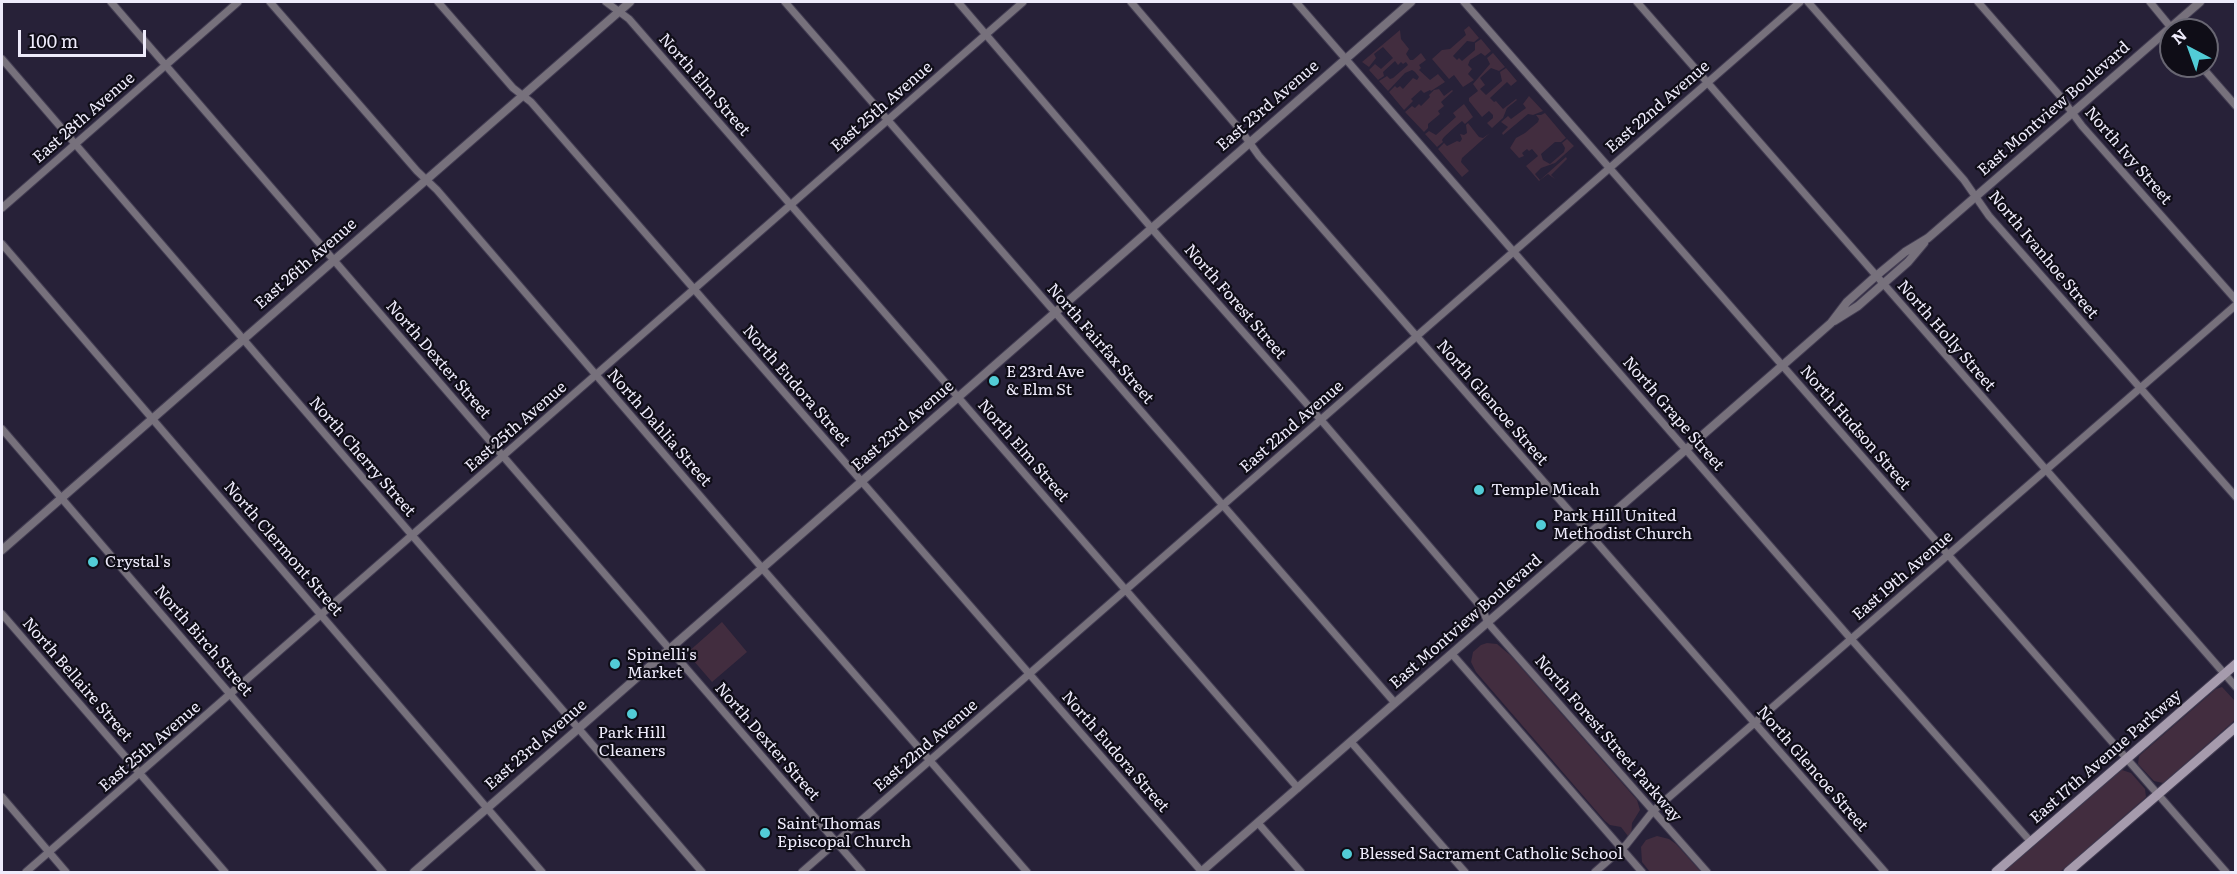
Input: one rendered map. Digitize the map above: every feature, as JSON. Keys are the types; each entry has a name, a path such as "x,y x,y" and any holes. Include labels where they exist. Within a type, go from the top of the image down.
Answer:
{"main road":[{"name":"East 17th Avenue Parkway","path":"1996,873 2235,664"},
{"path":"2068,873 2235,727"}],"street":[{"name":"North Dexter Street","path":"111,2 862,873"},
{"name":"East 28th Avenue","path":"2,208 238,2"},
{"name":"North Dahlia Street","path":"270,2 1027,873"},
{"name":"North Eudora Street","path":"438,2 522,95 534,105 1202,872"},
{"name":"North Elm Street","path":"606,2 629,19 1298,788"},
{"name":"East 26th Avenue","path":"2,550 630,2"},
{"name":"North Fairfax Street","path":"785,2 1395,703"},
{"name":"North Forest Street","path":"958,2 1482,608 1488,623"},
{"name":"East 25th Avenue","path":"26,873 1023,2"},
{"name":"North Glencoe Street","path":"1131,2 1416,336 1885,873"},
{"name":"North Grape Street","path":"1296,2 2031,842"},
{"name":"East 23rd Avenue","path":"414,873 1411,2"},
{"name":"North Hudson Street","path":"1464,2 2226,873"},
{"name":"North Holly Street","path":"1637,2 2235,687"},
{"name":"East 22nd Avenue","path":"802,873 1800,2"},
{"name":"North Ivanhoe Street","path":"1808,2 1964,180 1984,211 2235,497"},
{"name":"North Ivy Street","path":"1978,2 2073,112 2084,128 2235,300"},
{"path":"2150,2 2164,18"},
{"name":"East Montview Boulevard","path":"2183,18 2200,2"},
{"name":"East Montview Boulevard","path":"1831,323 1847,302 1876,276 1905,252 1928,238 2159,39"},
{"name":"North Cherry Street","path":"2,59 702,873"},
{"path":"2211,78 2235,106"},
{"name":"East Montview Boulevard","path":"1202,872 1831,323 1854,309 1883,284 1912,258 1928,238"},
{"name":"North Clermont Street","path":"2,244 542,873"},
{"name":"East 19th Avenue","path":"1595,873 1622,849 1653,811 2235,305"},
{"name":"North Birch Street","path":"2,429 383,873"},
{"name":"North Bellaire Street","path":"2,614 225,873"},
{"name":"North Forest Street Parkway","path":"1488,623 1707,873"},
{"path":"1452,654 1642,873"},
{"path":"1351,742 1465,873"},
{"path":"2,797 66,873"},
{"path":"1258,824 1301,873"}],"shaded area":[{"path":"1469,26 1479,38 1474,42 1467,41 1453,56 1462,61 1475,50 1475,43 1481,39 1491,51 1485,56 1481,53 1470,60 1468,65 1472,69 1468,74 1474,80 1463,87 1454,75 1449,79 1432,59 1442,50 1450,49 1466,35 1464,30"},
{"path":"1400,30 1401,39 1409,49 1406,54 1410,60 1421,53 1426,60 1419,65 1421,68 1419,70 1430,80 1438,74 1445,82 1431,91 1424,93 1421,90 1404,110 1389,92 1395,86 1403,89 1413,78 1417,80 1419,77 1415,72 1412,70 1405,73 1388,91 1379,81 1387,76 1390,79 1393,78 1408,65 1406,62 1398,65 1395,61 1383,72 1384,76 1378,80 1369,70 1375,64 1381,69 1393,58 1383,47 1374,54 1376,58 1369,67 1362,62"},
{"path":"1493,53 1505,67 1499,71 1491,68 1480,78 1485,85 1480,89 1486,95 1502,81 1500,72 1506,68 1517,81 1511,86 1507,82 1490,98 1503,109 1517,100 1507,108 1503,118 1492,128 1487,123 1493,115 1489,111 1482,117 1469,98 1478,91 1473,84 1490,64 1487,58"},
{"path":"1439,89 1444,96 1453,91 1441,102 1444,106 1438,111 1440,114 1428,124 1424,132 1405,112 1412,106 1415,108 1419,104 1421,106 1434,90"},
{"path":"1529,96 1543,111 1533,115 1528,114 1503,135 1502,133 1508,127 1501,122 1508,116 1511,119 1526,108 1523,104"},
{"path":"1464,104 1473,117 1465,124 1462,121 1456,126 1437,147 1425,134 1429,131 1436,135 1456,117 1453,113"},
{"path":"1545,113 1566,138 1561,142 1555,142 1541,154 1543,160 1550,164 1564,152 1565,148 1562,143 1567,139 1574,146 1555,163 1541,168 1535,174 1540,180 1566,157 1567,159 1551,175 1555,179 1548,174 1539,181 1526,166 1538,156 1532,149 1529,151 1527,149 1522,153 1524,156 1519,158 1510,148 1516,138 1538,122 1536,115"},
{"path":"1468,123 1479,137 1483,138 1490,133 1462,158 1461,162 1469,171 1462,177 1438,149 1444,143 1447,146 1457,141 1460,142 1462,139 1460,134 1467,133"},
{"path":"722,622 747,652 712,682 687,653"},
{"path":"1487,643 1497,644 1510,655 1637,800 1640,810 1632,823 1631,840 1621,827 1610,825 1605,821 1476,672 1471,662 1473,652"},
{"path":"2222,687 2235,701 2235,720 2163,783 2154,781 2138,764 2139,756 2216,689"},
{"path":"2122,770 2131,773 2145,789 2146,797 2060,872 2004,872"},
{"path":"1657,836 1669,839 1676,844 1701,872 1650,872 1642,862 1641,847 1646,840"}],"place":[{"name":"E 23rd Ave & Elm St","path":"994,381"},
{"name":"Temple Micah","path":"1479,490"},
{"name":"Park Hill United Methodist Church","path":"1541,525"},
{"name":"Crystal's","path":"93,562"},
{"name":"Spinelli's Market","path":"615,664"},
{"name":"Park Hill Cleaners","path":"632,714"},
{"name":"Saint Thomas Episcopal Church","path":"765,833"},
{"name":"Blessed Sacrament Catholic School","path":"1347,854"}]}
